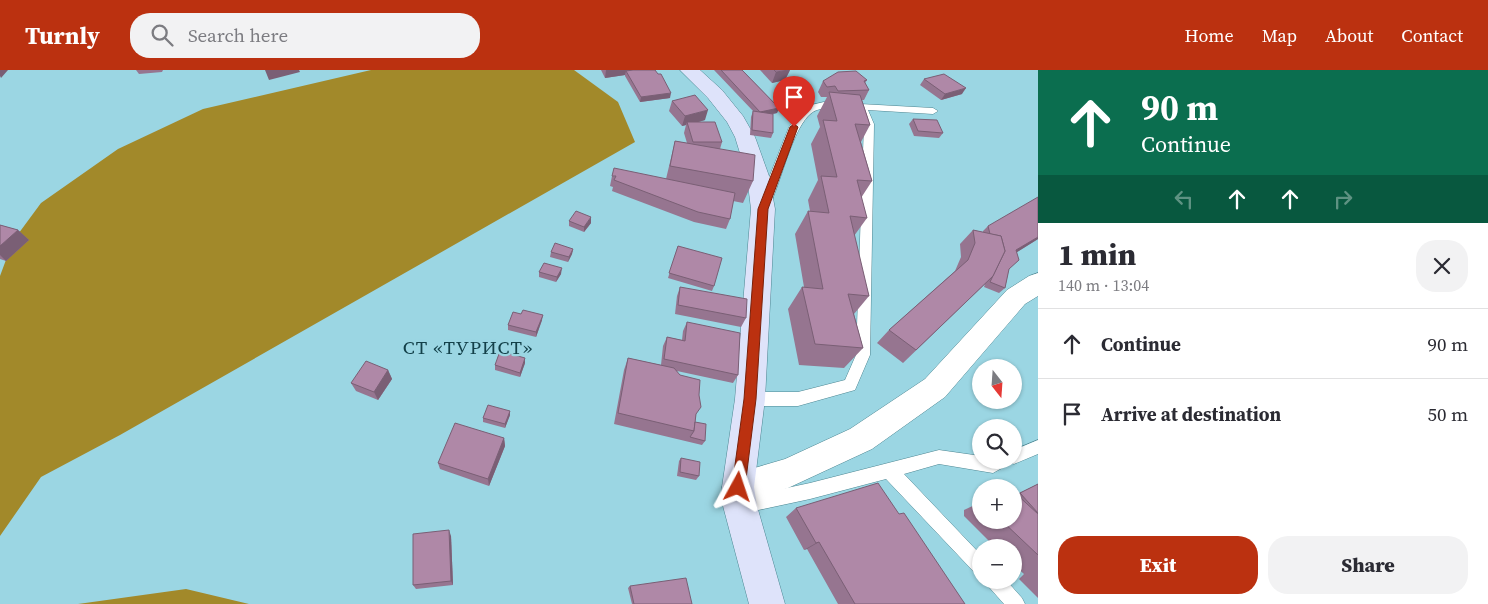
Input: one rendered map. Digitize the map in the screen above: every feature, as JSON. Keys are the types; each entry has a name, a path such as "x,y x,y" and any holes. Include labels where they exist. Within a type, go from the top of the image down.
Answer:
{"street":[{"path":"688,70 715,94 736,120 745,137 758,176 763,209 750,399 739,497 755,567 767,604"},
{"path":"739,497 861,439 935,388 1016,297 1038,283"}],"lane":[{"path":"763,209 794,127 811,108 824,105 862,106 933,112"},
{"path":"750,399 798,399 850,385 863,355 869,124 862,106"},
{"path":"1022,454 1038,448"},
{"path":"739,497 810,491 939,457 972,462"},
{"path":"888,469 972,558"},
{"path":"1002,589 1016,604"}],"shaded area":[{"path":"371,70 574,70 618,102 635,142 120,435 41,477 0,536 0,276 13,241 41,203 118,149 203,109"},
{"path":"186,589 249,604 78,604"}],"building":[{"path":"655,70 658,74 661,74 671,93 641,97 626,71"},
{"path":"721,70 742,70 779,108 760,112"},
{"path":"856,71 867,80 864,81 869,90 838,91 835,86 827,87 823,81 838,72"},
{"path":"944,74 966,88 945,94 924,79"},
{"path":"829,92 860,95 870,125 855,124 872,181 857,180 867,218 850,216 869,296 848,294 863,348 815,344 802,287 823,289 808,211 829,213 821,176 837,177 823,120 837,121"},
{"path":"695,95 708,110 685,116 672,101"},
{"path":"753,111 773,114 773,133 752,130"},
{"path":"913,119 937,120 943,133 918,131"},
{"path":"687,122 715,122 722,142 693,142"},
{"path":"675,141 755,155 753,181 670,166"},
{"path":"614,168 735,193 730,219 698,212 614,180 616,176 612,176"},
{"path":"1038,197 1038,237 1016,250 1019,260 1009,269 1005,288 990,282 1005,251 1001,236 990,234 988,226"},
{"path":"576,211 591,217 584,227 569,221"},
{"path":"0,225 18,230 0,246"},
{"path":"973,230 1001,236 1005,251 993,276 916,350 889,330 968,260 975,243"},
{"path":"555,243 573,249 569,257 551,252"},
{"path":"678,246 722,258 714,286 669,273"},
{"path":"544,263 562,268 557,277 539,272"},
{"path":"680,287 747,299 746,318 678,305"},
{"path":"523,310 543,315 536,332 508,325 513,312 521,314"},
{"path":"687,322 740,333 738,375 664,359 667,337 685,341"},
{"path":"500,351 525,358 520,373 495,365"},
{"path":"628,358 674,368 680,375 700,380 699,395 701,407 696,414 694,431 618,413"},
{"path":"366,361 388,370 374,392 351,383"},
{"path":"488,405 510,411 505,424 483,418"},
{"path":"695,422 706,424 705,441 690,437 694,431"},
{"path":"455,423 504,438 488,479 438,463"},
{"path":"681,458 700,462 699,476 680,472"},
{"path":"878,483 899,514 904,513 965,604 855,604 819,542 816,543 796,508"},
{"path":"1038,484 1038,513 1022,495 1022,492"},
{"path":"1022,499 1038,514 1038,555 1011,529 1022,529"},
{"path":"449,530 451,581 413,585 413,534"},
{"path":"686,578 692,604 634,604 630,586"}],"district":[{"name":"СТ «ТУРИСТ»","path":"468,347"}],"route":[{"path":"738,487 750,399 763,209 794,127"}]}
